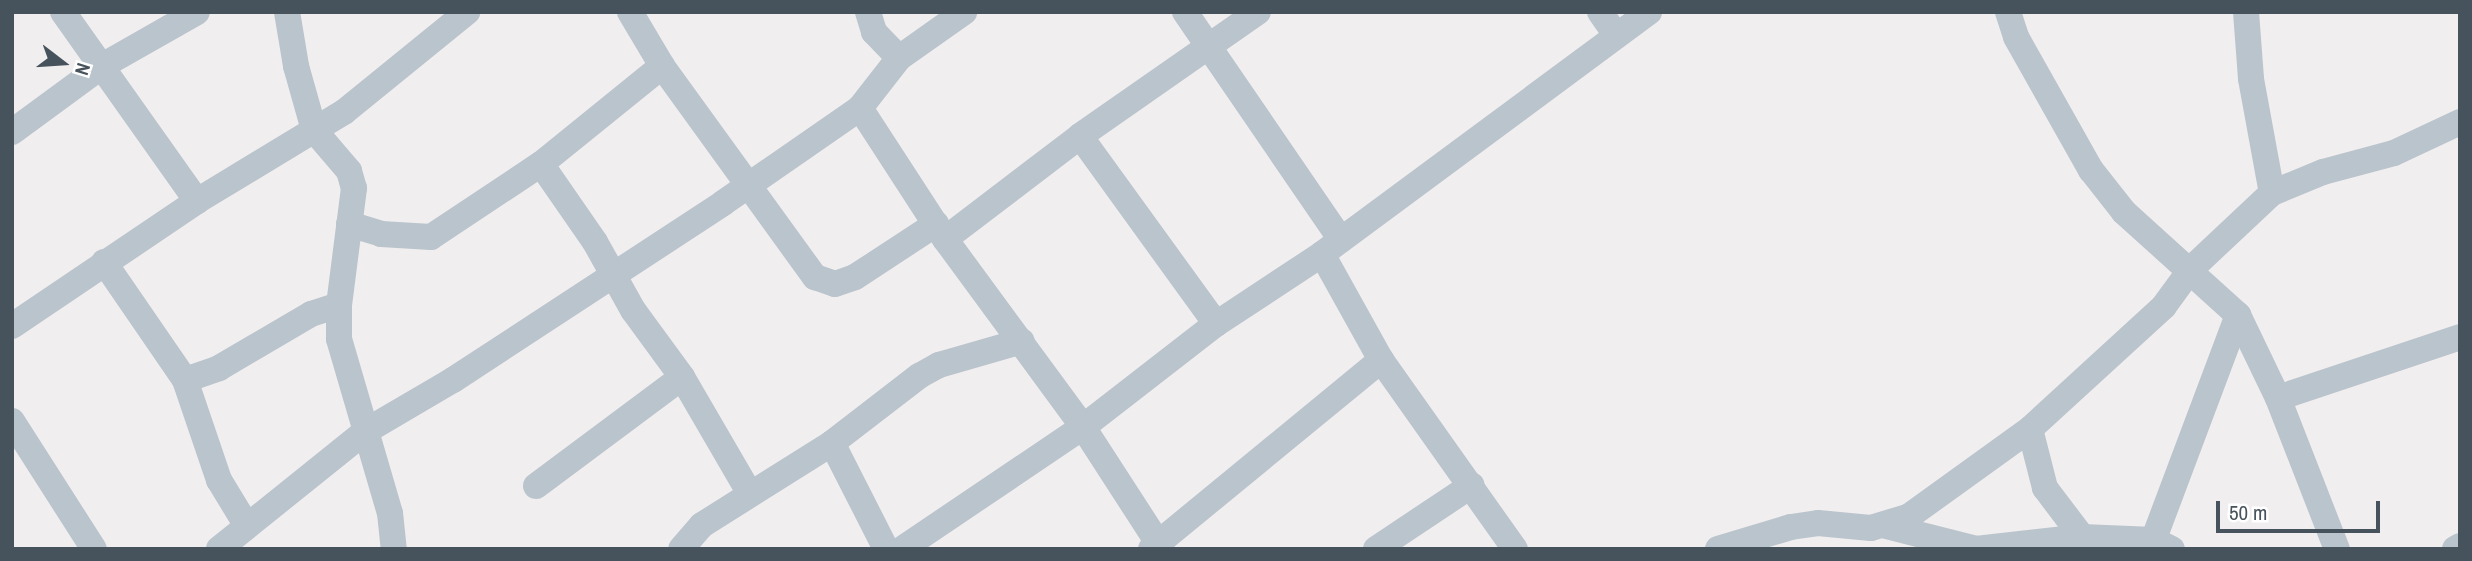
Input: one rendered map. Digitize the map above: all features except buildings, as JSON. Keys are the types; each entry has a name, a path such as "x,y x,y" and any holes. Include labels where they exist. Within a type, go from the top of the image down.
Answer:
{"street":[{"path":"63,12 197,201"},
{"path":"12,132 102,66 197,12"},
{"path":"287,12 296,66 314,130 349,171 354,188 339,305 339,339 390,513 394,549"},
{"path":"12,326 197,201 344,111 467,12"},
{"path":"630,12 662,66 815,277 835,284 855,277 940,232 1258,12"},
{"path":"868,12 874,32 899,58"},
{"path":"219,549 366,431 453,380 611,272 723,203 748,182 860,108 899,58 964,12"},
{"path":"1185,12 1210,46 1331,247 1381,359 1515,549"},
{"path":"1600,12 1616,35"},
{"path":"902,549 1083,427 1216,324 1331,247 1649,12"},
{"path":"2008,12 2016,37 2091,170 2124,212 2191,269 2238,316 2278,398 2337,549"},
{"path":"2246,12 2251,79 2272,193"},
{"path":"349,224 381,234 431,237 541,164 662,66"},
{"path":"860,108 940,232 1083,427 1157,547 1381,359"},
{"path":"1886,526 1908,517 2030,429 2164,306 2191,269 2272,193 2323,172 2394,153 2460,122"},
{"path":"1080,136 1216,324"},
{"path":"541,164 682,377 750,494"},
{"path":"104,262 185,380 219,480 247,526"},
{"path":"185,380 219,368 311,314 339,305"},
{"path":"1718,549 1818,523 1886,526 1976,548 2081,537 2159,546 2238,316"},
{"path":"2278,398 2460,337"},
{"path":"681,549 696,530 832,443 939,365 1022,341"},
{"path":"536,486 682,377"},
{"path":"12,421 94,549"},
{"path":"2030,429 2045,488 2081,537"},
{"path":"832,443 886,549"},
{"path":"1376,549 1472,485"}]}
